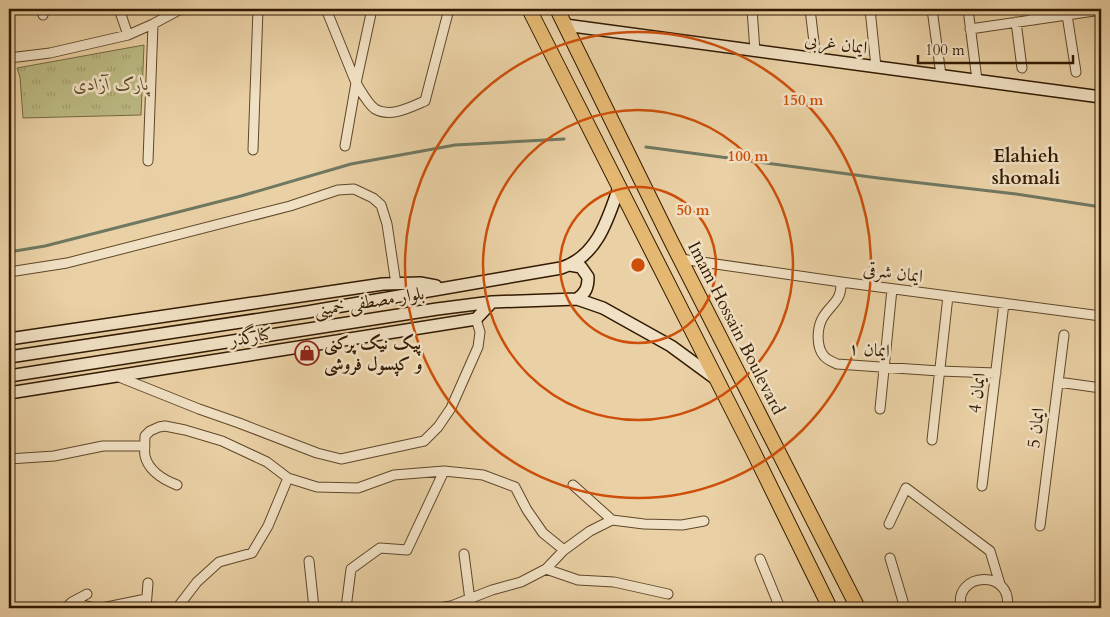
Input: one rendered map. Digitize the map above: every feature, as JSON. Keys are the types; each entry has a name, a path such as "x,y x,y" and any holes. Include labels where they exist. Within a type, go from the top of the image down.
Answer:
{"main road":[{"path":"528,9 830,608"},
{"name":"Imam Hossain Boulevard","path":"557,9 858,608"}],"street":[{"path":"119,9 128,35"},
{"path":"9,58 50,53 128,35 181,9"},
{"path":"253,150 258,9"},
{"path":"326,9 356,83 374,108 385,113 406,109 425,101 449,9"},
{"path":"345,146 372,9"},
{"path":"752,9 755,51"},
{"path":"810,9 816,59"},
{"path":"870,9 876,67"},
{"path":"932,9 941,75"},
{"path":"968,9 977,80"},
{"path":"1032,9 1034,20"},
{"path":"970,29 1095,10"},
{"path":"1067,15 1076,72"},
{"path":"1016,22 1022,68"},
{"path":"148,161 153,24"},
{"name":"ایمان غربی","path":"566,26 1101,97"},
{"path":"9,64 9,81"},
{"name":"بلوار مصطفی خمینی","path":"9,357 297,314 570,265 588,252 597,241 610,215 618,187"},
{"path":"9,272 67,263 290,206 338,190 354,189 373,198 381,205 387,224 396,284"},
{"name":"ایمان شرقی","path":"681,259 1101,316"},
{"path":"570,265 580,267 588,277 587,289 577,299"},
{"name":"ایمان ۱","path":"841,282 842,292 822,319 818,336 820,349 825,358 838,364 939,372 996,373"},
{"name":"کنارگذر","path":"9,339 383,284 420,283 445,288"},
{"path":"880,409 892,289"},
{"path":"932,440 948,296"},
{"name":"بلوار مصطفی خمینی","path":"9,376 437,309 492,302 577,299 603,308 671,346 716,379"},
{"path":"119,377 317,453 340,459 424,441 438,427 451,408 478,347 480,332 476,318 492,302"},
{"name":"ایمان 4","path":"982,486 1004,303"},
{"name":"کنارگذر","path":"9,393 119,377 476,318"},
{"name":"ایمان 5","path":"1040,526 1064,335"},
{"path":"1058,382 1101,388"},
{"path":"177,485 155,473 145,456 145,436 150,431 165,426 179,428 222,441 267,462 288,478 317,487 358,488 394,475 444,471 483,475 515,487 527,510 543,533 564,550"},
{"path":"9,459 54,456 102,446 145,446"},
{"path":"346,608 351,569 380,548 407,550 444,471"},
{"path":"178,608 198,582 219,562 252,553 268,526 288,478"},
{"path":"573,485 612,520"},
{"path":"889,524 906,488 990,551 1000,584 1008,598 1008,608"},
{"path":"438,608 521,582 546,569 564,550 590,531 612,520 644,524 682,525 704,521"},
{"path":"464,554 471,608"},
{"path":"890,558 905,608"},
{"path":"760,559 778,608"},
{"path":"309,561 314,608"},
{"path":"546,569 578,580 614,582 668,594"},
{"path":"961,608 961,596 970,583 985,579 993,580 1000,584"},
{"path":"102,608 146,604 148,583"},
{"path":"69,605 87,594"},
{"path":"69,605 94,608"}],"green space":[{"name":"پارک آزادی","path":"144,45 141,115 23,118 20,77 17,68"}],"waterway":[{"path":"9,252 45,246 241,196 351,164 455,145 564,139"},
{"path":"646,147 878,178 1016,194 1101,207"}],"place":[{"name":"پیک نیک پرکنی و کپسول فروشی","path":"307,353"}],"district":[{"name":"Elahieh shomali","path":"1026,167"}]}
